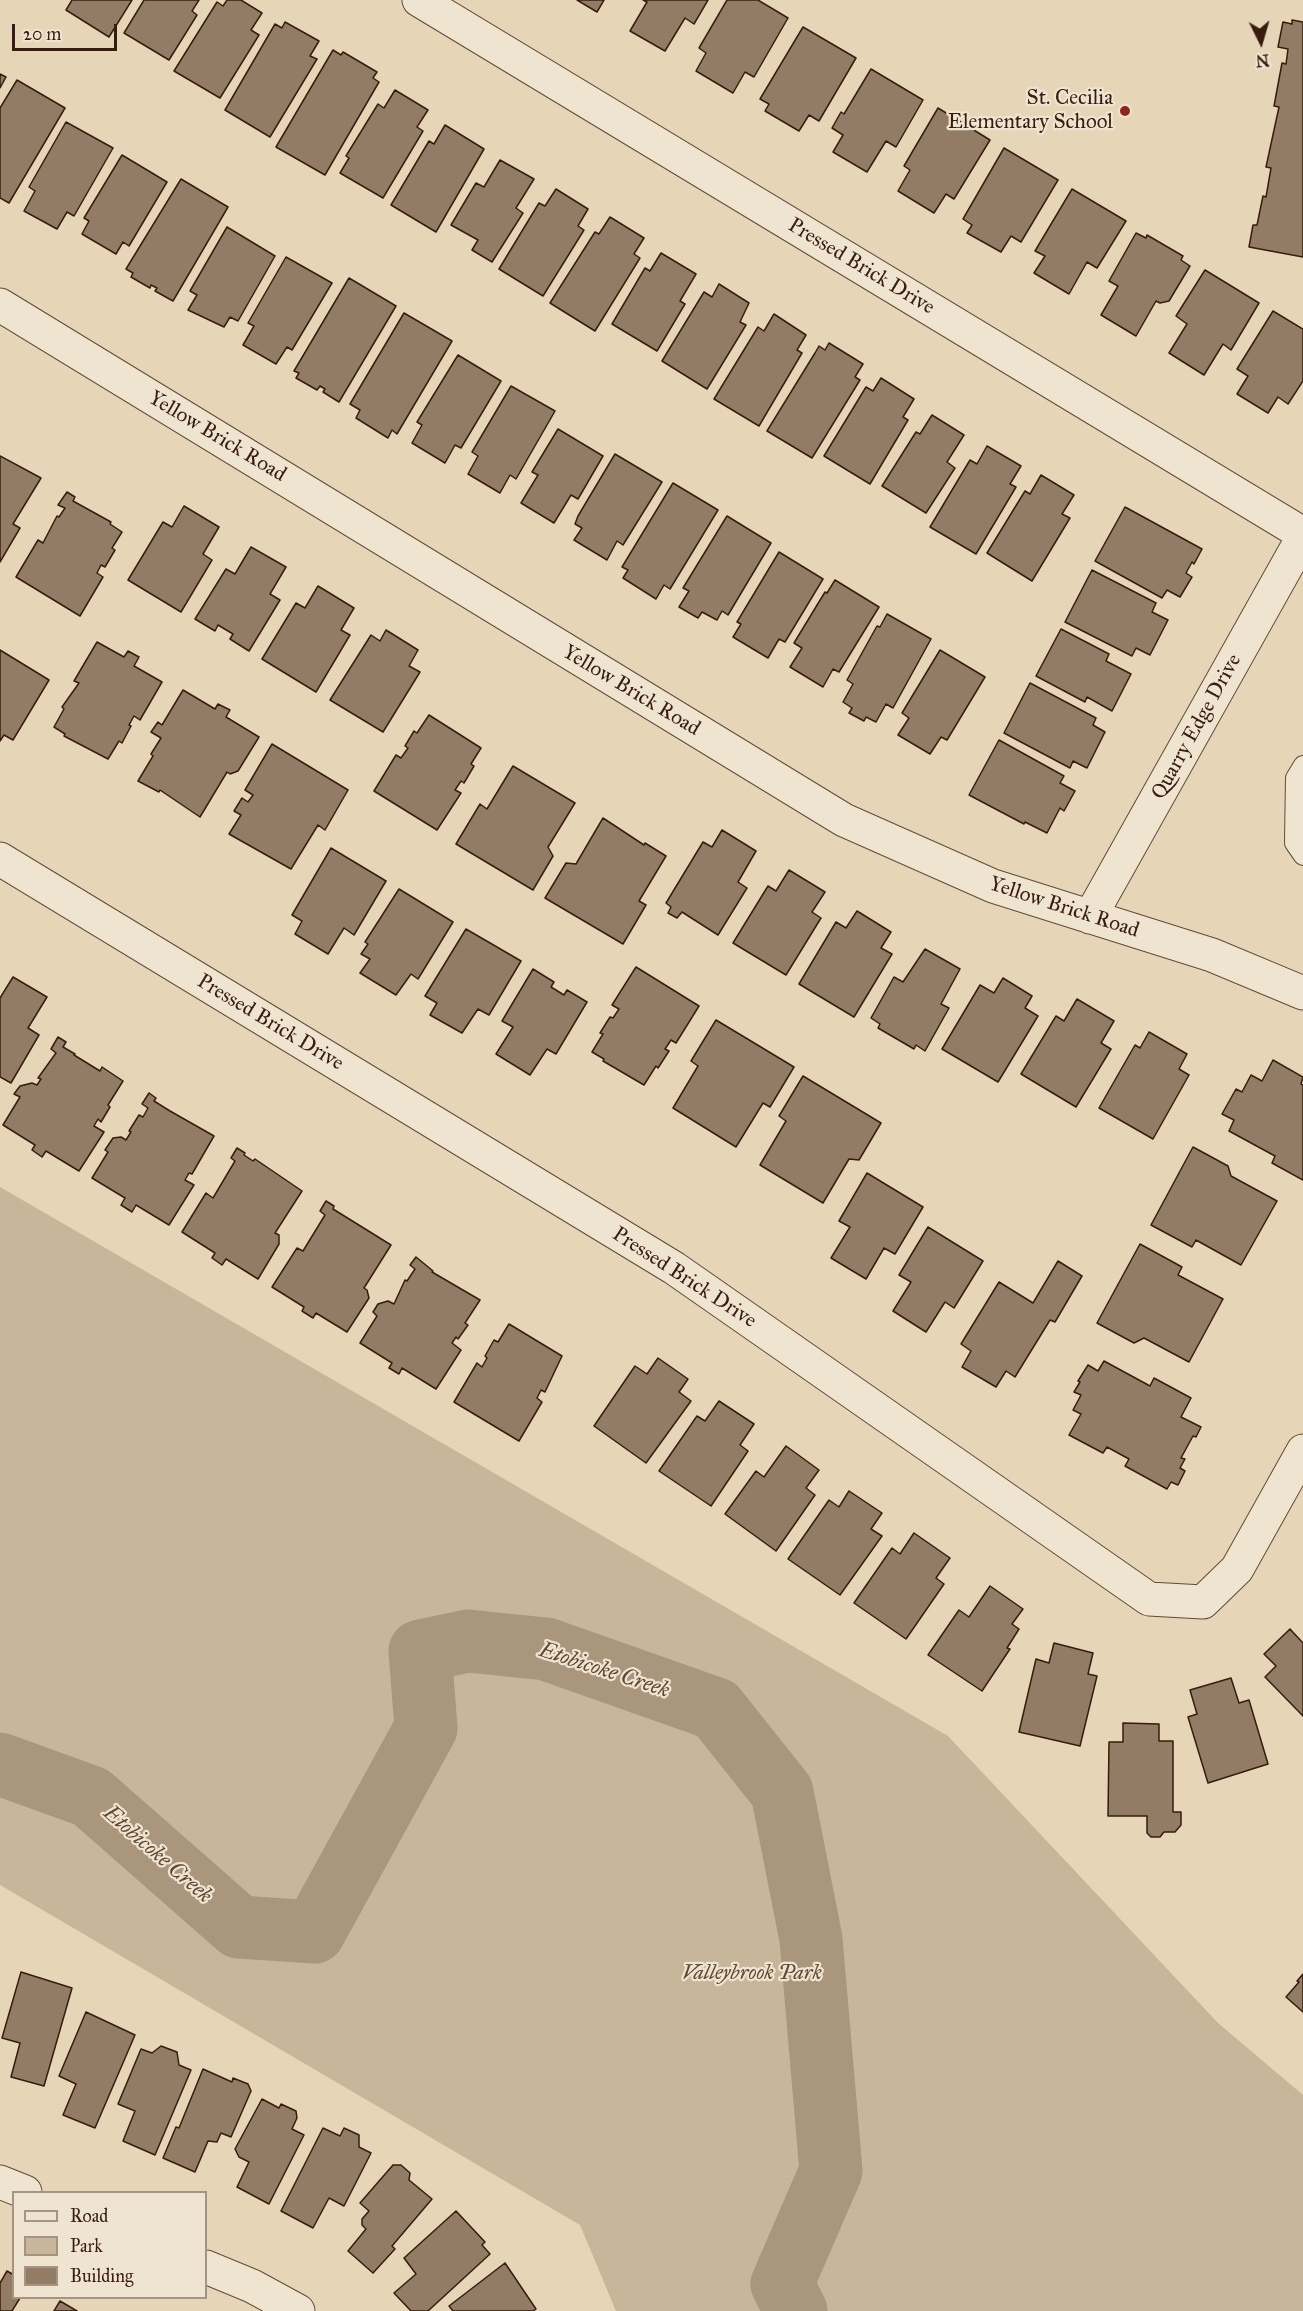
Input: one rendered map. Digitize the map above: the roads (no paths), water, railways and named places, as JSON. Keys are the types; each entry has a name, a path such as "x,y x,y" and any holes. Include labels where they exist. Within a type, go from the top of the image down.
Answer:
{"street":[{"name":"Pressed Brick Drive","path":"419,0 1303,535"},
{"name":"Yellow Brick Road","path":"0,305 844,820 993,886 1212,955 1303,993"},
{"name":"Quarry Edge Drive","path":"1090,917 1303,535"},
{"name":"Pressed Brick Drive","path":"0,859 674,1268 1149,1599 1203,1602 1237,1569 1303,1451"},
{"path":"0,2182 20,2191"},
{"path":"207,2267 252,2286 298,2311"}],"lane":[{"path":"1303,765 1295,778 1294,843 1303,856"}],"waterway":[{"name":"Etobicoke Creek","path":"0,1764 91,1797 239,1927 314,1932 426,1728 420,1651 468,1641 546,1649 716,1709 782,1792 811,1939 831,2171 782,2284 796,2311"}],"place":[{"name":"St. Cecilia Elementary School","path":"1125,111"}],"park label":[{"name":"Valleybrook Park","path":"752,1974"}]}
